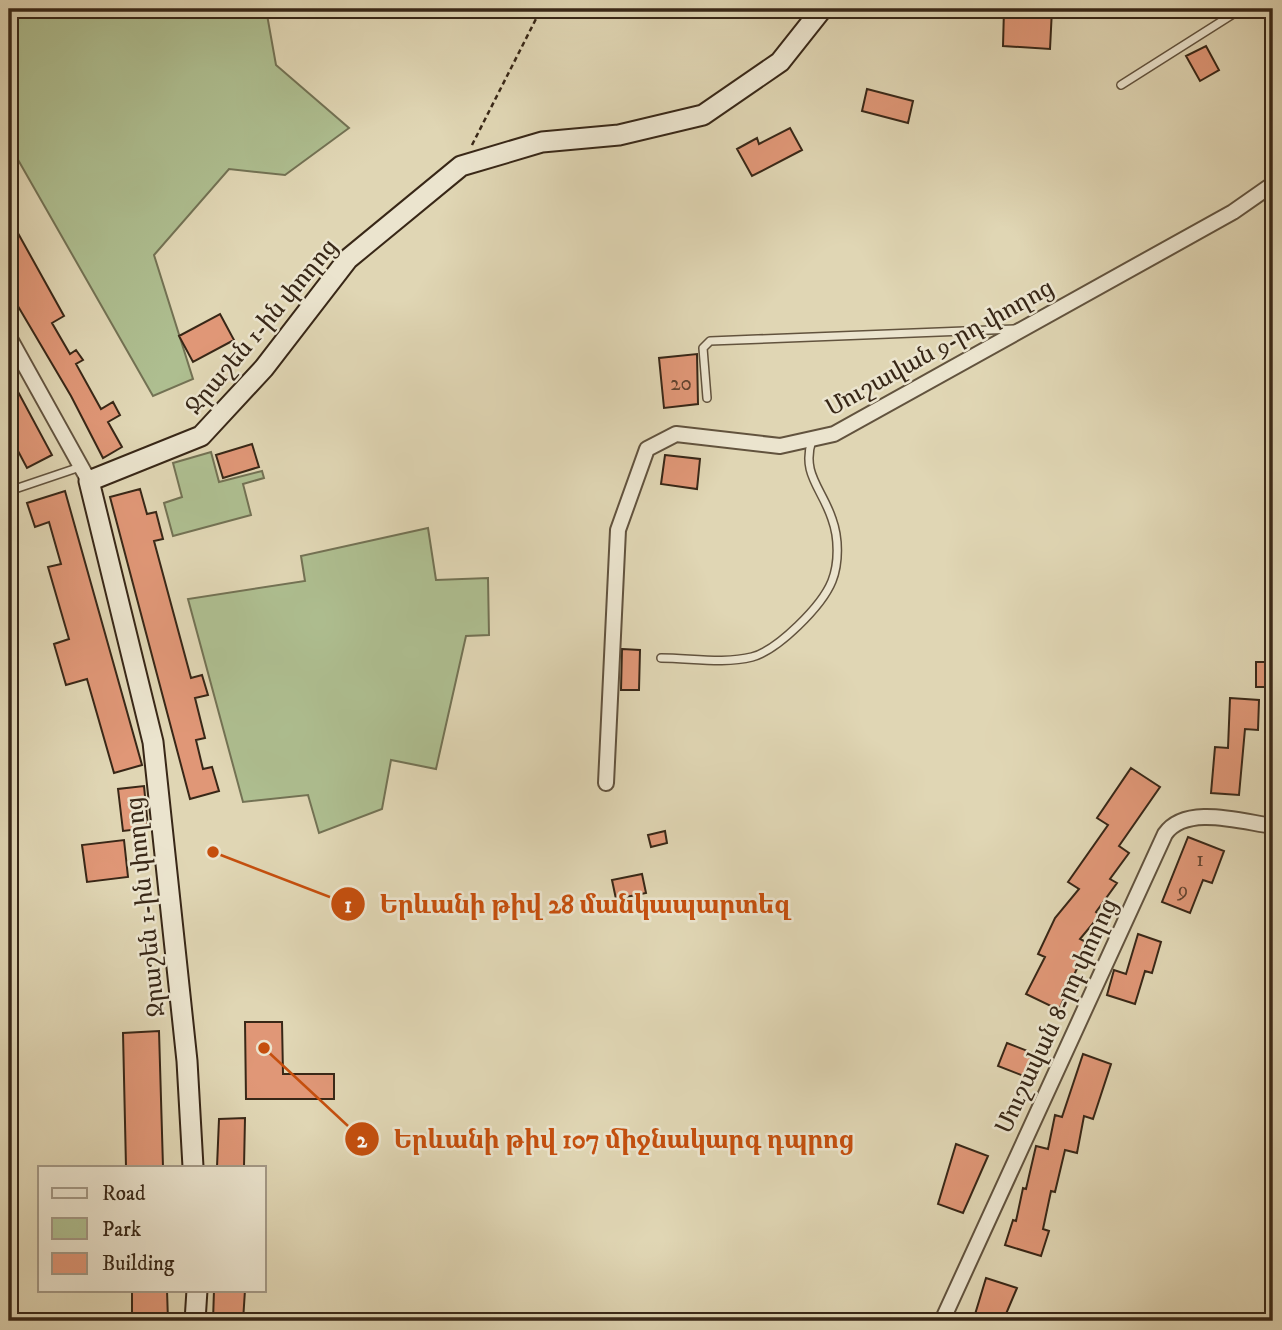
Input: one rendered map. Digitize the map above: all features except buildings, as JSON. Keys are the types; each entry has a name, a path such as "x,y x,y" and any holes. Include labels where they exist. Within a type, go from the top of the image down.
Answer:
{"street":[{"name":"Ջրաշեն 1-ին փողոց","path":"85,474 201,436 264,368 348,259 461,166 542,142 619,135 703,115 780,62 822,9"},
{"name":"Մուշավան 9-րդ փողոց","path":"606,783 618,530 647,449 676,434 780,446 834,434 1233,212 1273,184"},
{"name":"Ջրաշեն 1-ին փողոց","path":"9,337 85,474 153,742 187,1061 193,1166"},
{"name":"Մուշավան 8-րդ փողոց","path":"942,1321 1165,834 1172,824 1194,817 1273,826"},
{"path":"195,1321 197,1292"}],"lane":[{"path":"1121,85 1241,9"},
{"path":"707,398 703,348 710,341 1023,329"},
{"path":"662,658 754,657 783,640 825,592 837,564 836,539 833,520 808,469 807,455 813,439"},
{"path":"9,491 85,474"}],"path":[{"path":"461,166 541,9"}],"green space":[{"path":"9,9 266,9 276,65 349,128 285,175 229,169 154,255 193,379 153,396 9,144"},
{"path":"211,452 219,482 262,471 264,478 243,484 251,515 173,536 164,503 182,497 173,463"},
{"path":"428,528 436,580 488,578 489,635 466,636 436,769 391,760 382,809 319,833 308,795 243,802 188,599 305,581 301,556"}],"place":[{"name":"Երևանի թիվ 28 մանկապարտեզ","path":"213,852"},
{"name":"Երևանի թիվ 107 միջնակարգ դպրոց","path":"264,1048"}]}
